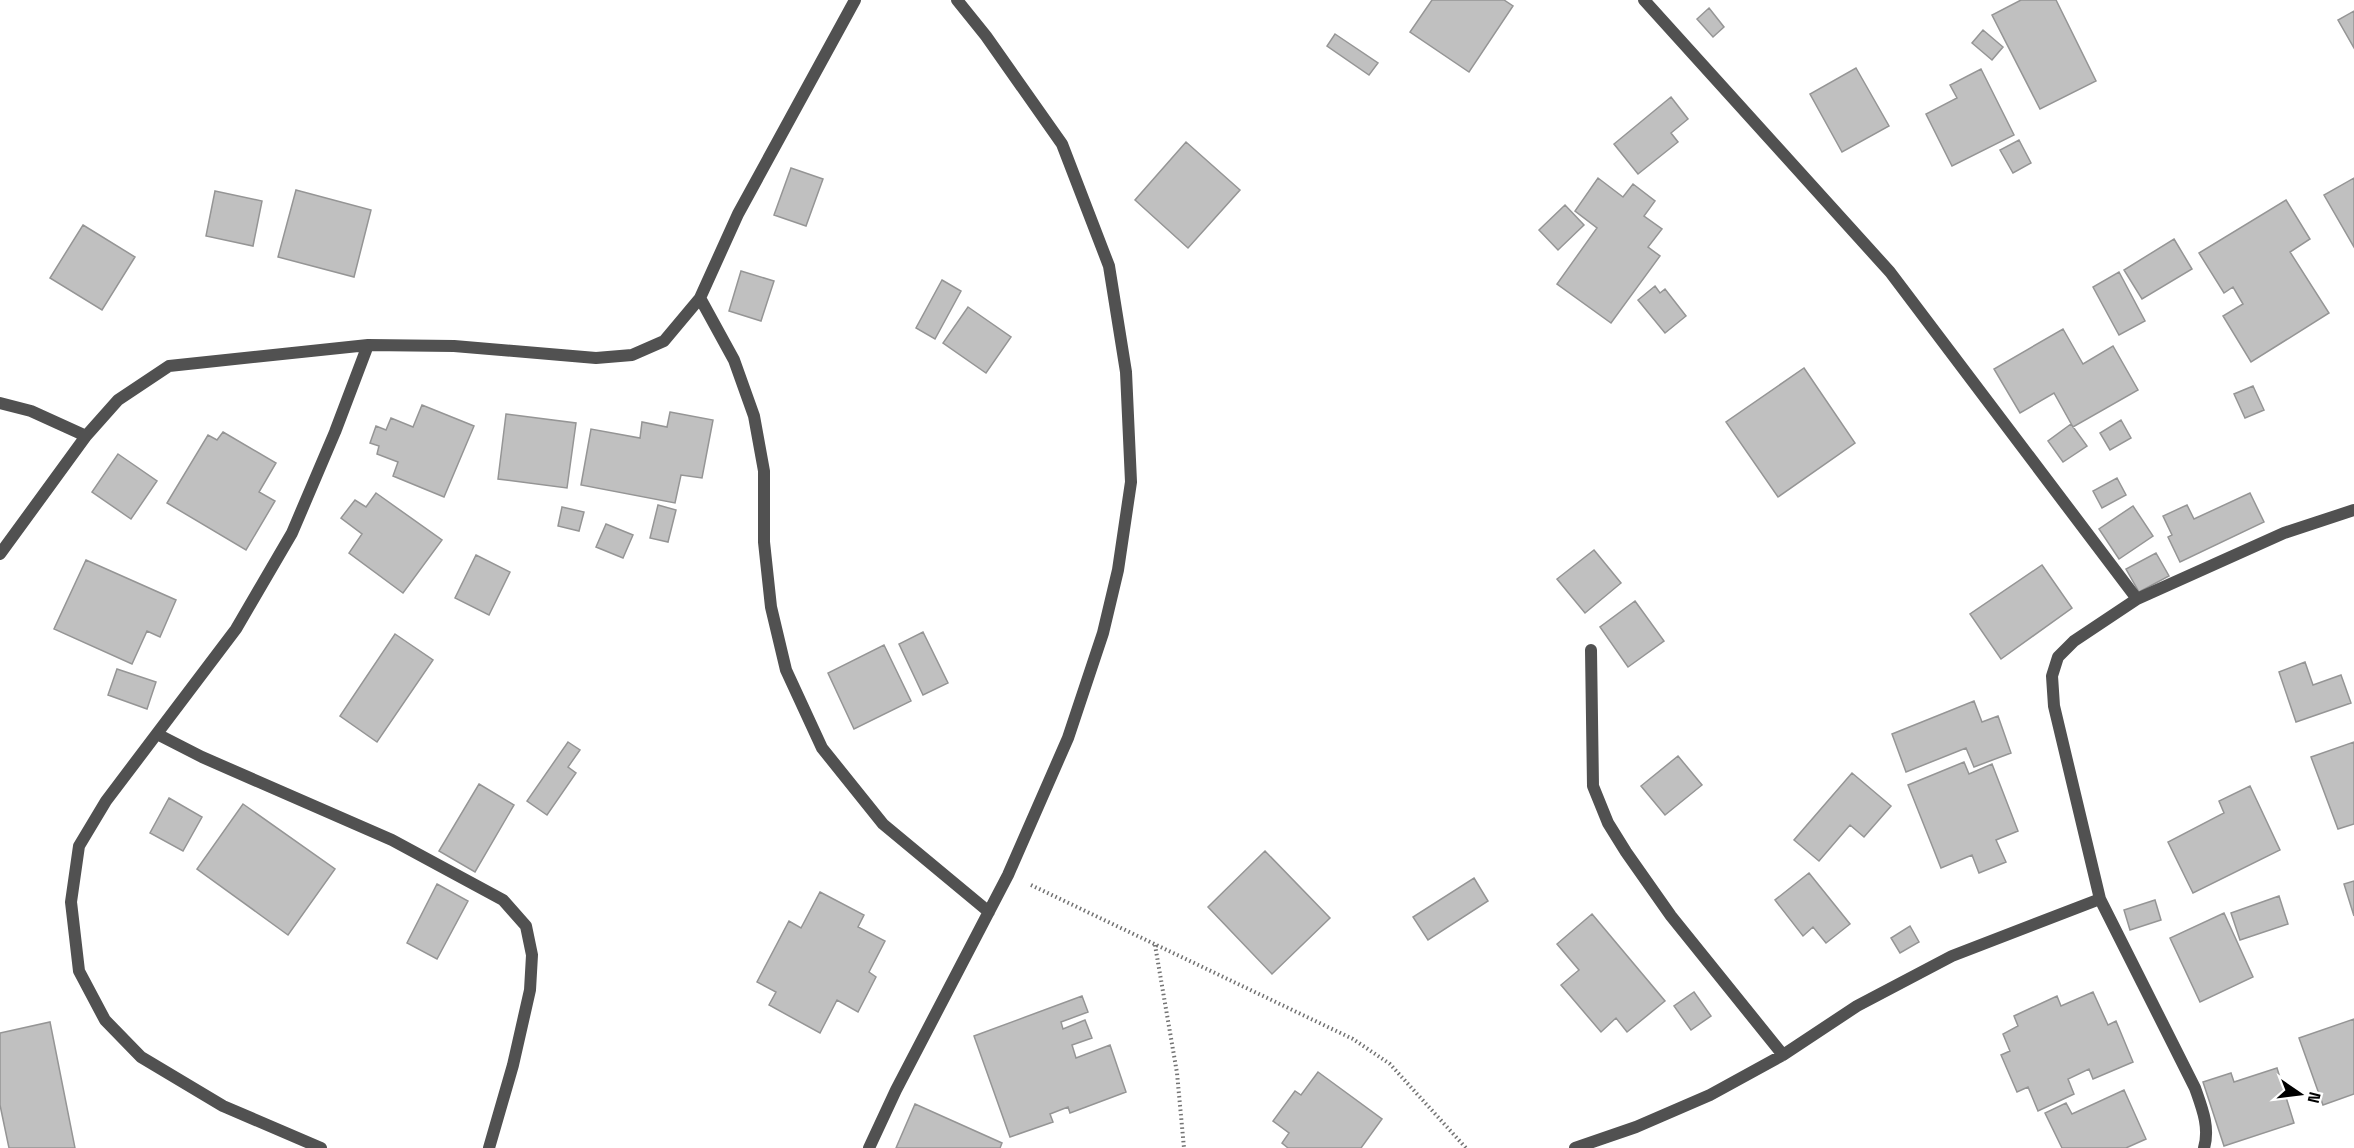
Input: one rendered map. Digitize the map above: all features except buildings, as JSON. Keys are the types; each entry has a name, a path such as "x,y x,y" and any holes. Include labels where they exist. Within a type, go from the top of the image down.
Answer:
{"street":[{"path":"0,554 86,436 118,400 169,366 368,345 454,346 596,358 632,355 664,341 700,298 738,214 855,0"},
{"path":"869,1148 896,1090 1008,875 1068,738 1103,633 1118,570 1131,482 1126,372 1109,266 1062,144 986,36 957,0"},
{"path":"1644,0 1890,272 2137,599"},
{"path":"700,298 734,360 754,416 764,471 765,542 771,607 786,670 822,748 883,824 989,912"},
{"path":"321,1148 223,1106 141,1057 105,1020 78,971 71,902 79,846 106,801 236,629 292,533 335,432 368,345"},
{"path":"0,403 31,411 86,436"},
{"path":"2204,1148 2205,1118 2195,1088 2100,899 2054,706 2052,676 2058,657 2074,641 2137,599 2284,533 2354,510"},
{"path":"1591,650 1593,786 1608,823 1671,916 1783,1055"},
{"path":"157,734 202,757 392,840 503,900 526,926 532,955 530,990 513,1065 489,1148"},
{"path":"1575,1148 1636,1127 1710,1095 1783,1055 1857,1006 1952,956 2100,899"}],"path":[{"path":"1008,875 1353,1039 1390,1064 1466,1148"},
{"path":"1155,944 1176,1073 1184,1148"}]}
